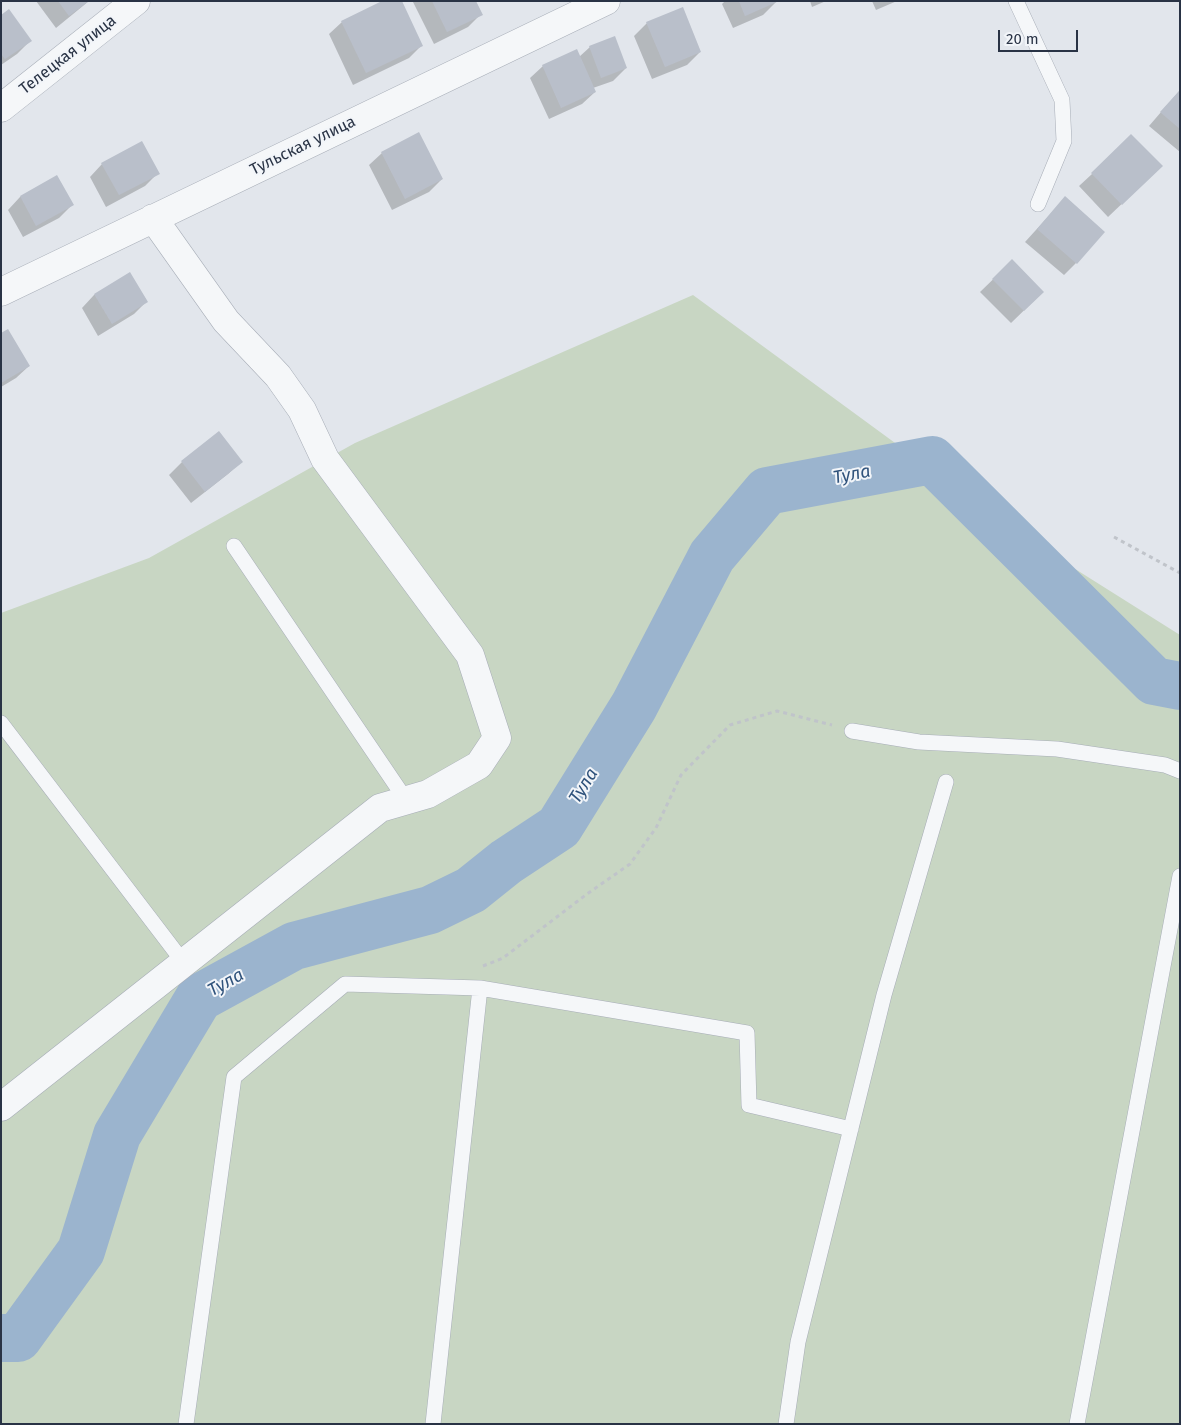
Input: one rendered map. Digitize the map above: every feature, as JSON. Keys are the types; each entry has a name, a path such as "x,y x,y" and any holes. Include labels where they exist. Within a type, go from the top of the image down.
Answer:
{"street":[{"name":"Телецкая улица","path":"1,108 136,1"},
{"name":"Тульская улица","path":"1,292 606,1"},
{"path":"1,1107 380,808 428,794 479,765 497,738 470,655 325,459 302,410 278,376 226,321 153,218"}],"lane":[{"path":"1016,1 1062,100 1064,141 1038,204"},
{"path":"234,546 406,800"},
{"path":"1,723 184,963"},
{"path":"852,731 919,742 1057,749 1165,765 1180,771"},
{"path":"786,1424 798,1342 884,995 946,782"},
{"path":"1077,1424 1180,876"},
{"path":"186,1424 234,1077 344,984 480,988 747,1033 749,1105 851,1129"},
{"path":"433,1424 480,988"}],"path":[{"path":"1114,537 1180,573"},
{"path":"480,988 481,967 503,958 630,864 656,828 681,775 730,725 777,711 852,731"}],"green space":[{"path":"693,295 1018,533 1180,635 1180,1424 1,1424 1,613 149,558 355,443"}],"building":[{"path":"58,1 89,1 69,16"},
{"path":"382,1 402,1 423,46 366,73 341,21"},
{"path":"432,1 476,1 483,15 447,32"},
{"path":"739,1 779,1 745,16"},
{"path":"683,7 701,52 665,67 646,22"},
{"path":"9,9 32,41 5,59 1,54 1,15"},
{"path":"615,36 627,68 601,78 589,46"},
{"path":"577,49 596,92 561,108 542,65"},
{"path":"1180,90 1180,129 1160,112"},
{"path":"419,132 443,179 405,199 381,152"},
{"path":"1131,134 1163,166 1122,205 1091,173"},
{"path":"142,141 160,174 119,195 101,163"},
{"path":"57,175 74,205 36,226 20,196"},
{"path":"1065,196 1105,232 1077,264 1037,229"},
{"path":"1012,259 1044,292 1024,311 992,279"},
{"path":"130,272 148,302 112,324 94,294"},
{"path":"8,329 30,366 1,383 1,333"},
{"path":"219,431 243,462 205,492 181,461"}],"waterway":[{"name":"Тула","path":"1,1338 18,1338 81,1251 117,1135 199,998 294,946 430,910 471,890 506,862 559,827 634,706 712,556 767,491 932,460 1154,681 1180,686"}]}
